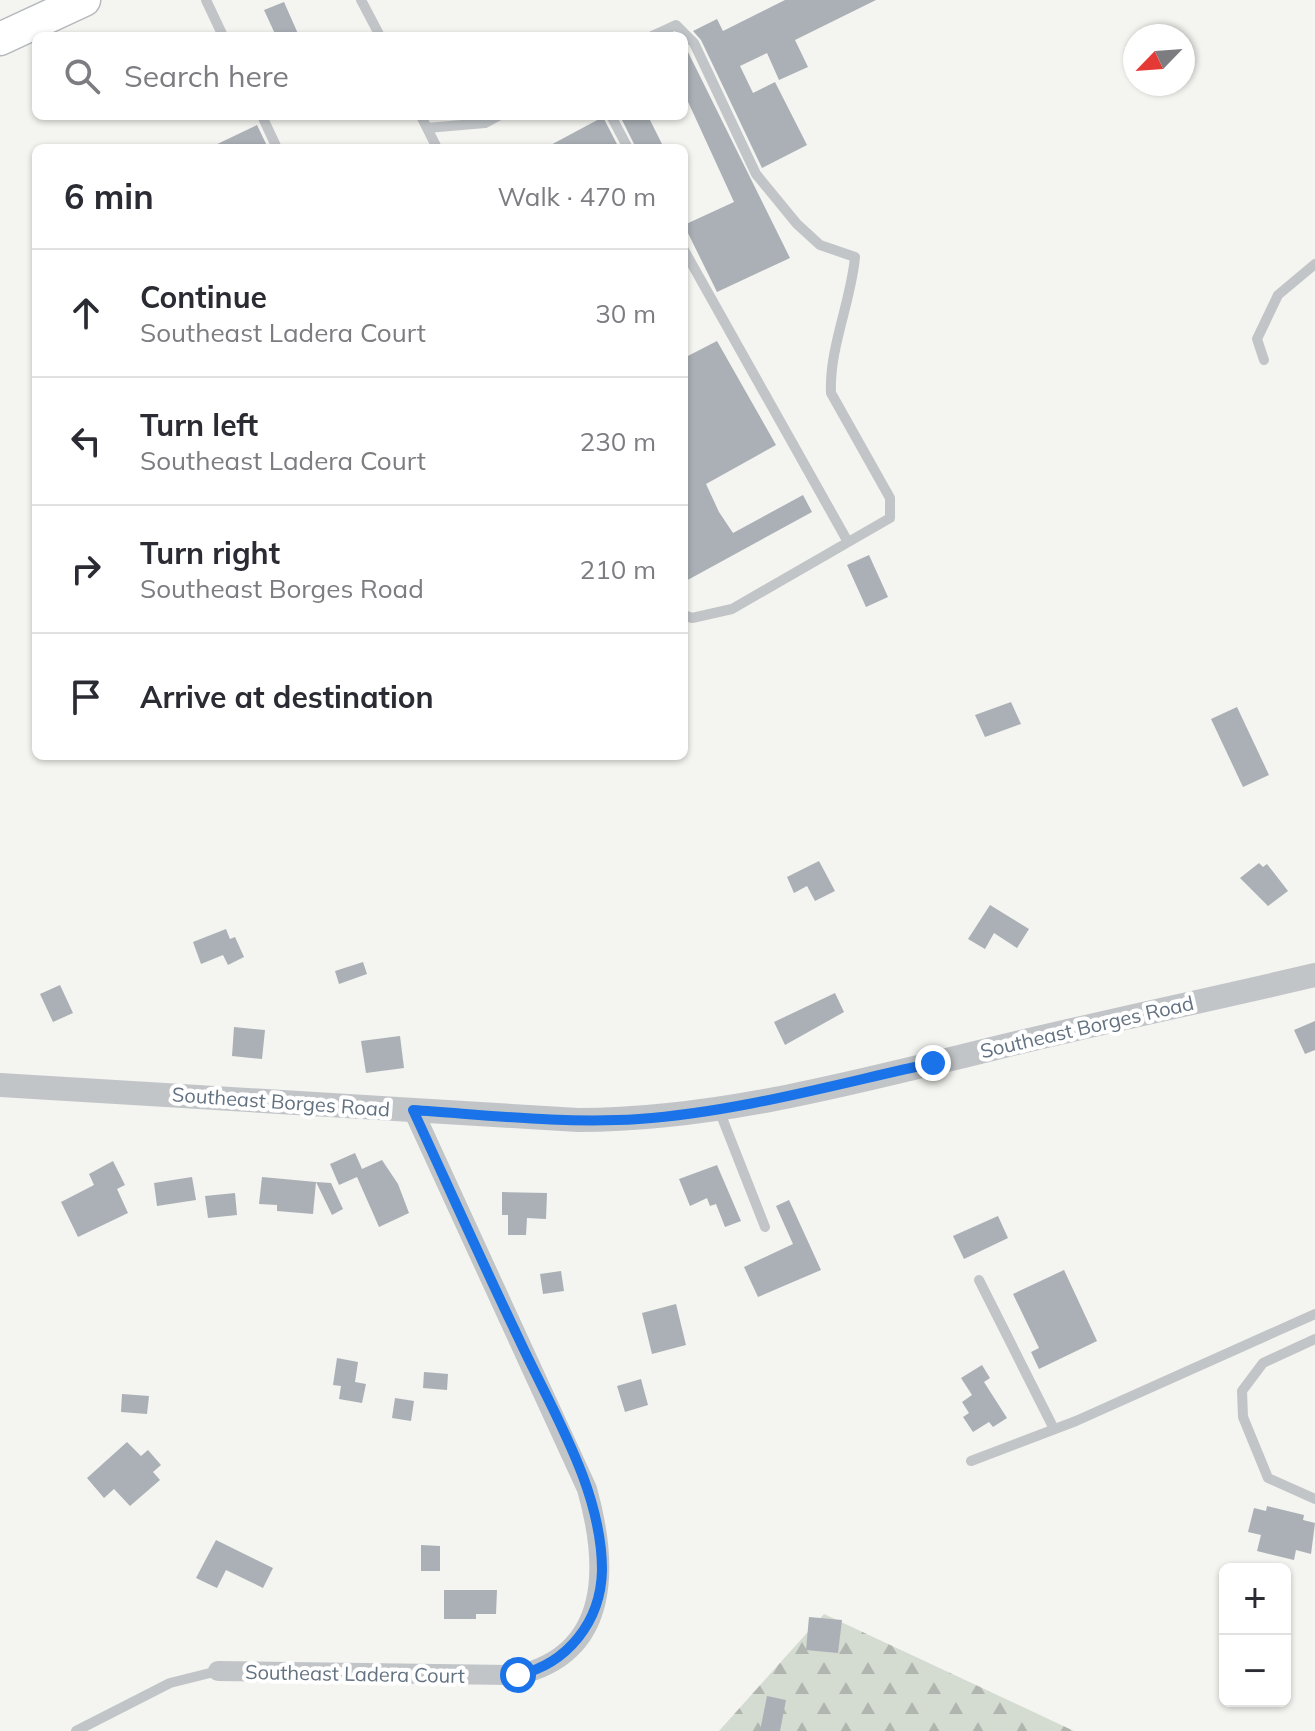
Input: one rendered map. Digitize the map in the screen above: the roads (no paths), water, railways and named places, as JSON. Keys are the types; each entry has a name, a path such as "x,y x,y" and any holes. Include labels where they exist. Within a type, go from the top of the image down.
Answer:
{"main road":[{"path":"0,39 84,0"}],"street":[{"name":"Southeast Borges Road","path":"0,1085 578,1120 643,1118 718,1109 1315,975"},
{"name":"Southeast Ladera Court","path":"218,1671 518,1675 537,1671 570,1649 596,1604 602,1574 600,1544 587,1489 413,1110"}],"lane":[{"path":"206,0 221,32"},
{"path":"361,0 378,32"},
{"path":"661,32 676,25 683,32"},
{"path":"688,37 694,43 756,174 797,224 820,245 855,257 852,292 831,378 831,393 890,498 890,518 732,609 688,616"},
{"path":"264,120 275,144"},
{"path":"423,120 435,144"},
{"path":"427,128 491,120"},
{"path":"613,120 626,144"},
{"path":"688,257 848,542"},
{"path":"1264,360 1257,339 1278,295 1315,264"},
{"path":"718,1109 765,1227"},
{"path":"979,1280 1054,1429"},
{"path":"971,1461 1054,1429 1315,1314"},
{"path":"1315,1339 1263,1363 1242,1391 1243,1417 1268,1478 1315,1499"},
{"path":"76,1731 170,1683 218,1671"}]}
